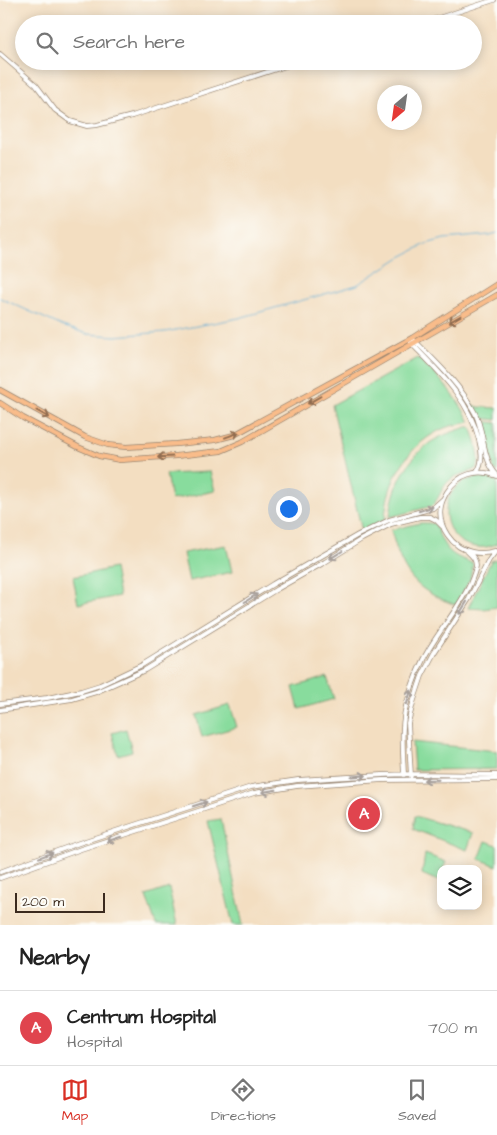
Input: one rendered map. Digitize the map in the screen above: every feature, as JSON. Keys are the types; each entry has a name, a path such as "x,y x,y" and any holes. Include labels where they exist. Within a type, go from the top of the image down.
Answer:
{"main road":[{"path":"0,403 24,418 99,456 120,460 221,451 242,442 412,341 497,284"},
{"path":"0,390 86,437 108,445 126,447 215,440 234,435 497,295"}],"street":[{"path":"448,15 494,0"},
{"path":"0,54 15,67"},
{"path":"19,70 36,85 55,110 70,121 87,126 132,116 273,70"},
{"path":"412,341 462,399 471,416 481,447 482,461 476,473"},
{"path":"412,341 455,383 465,397 475,414 491,468 497,476"},
{"path":"442,526 440,507 452,484 464,476 476,473 489,473 497,476"},
{"path":"0,704 47,698 100,685 162,653 273,584 358,535 389,520 433,508 443,499"},
{"path":"0,710 72,699 96,692 145,670 277,589 391,524 420,517 430,517 442,526 449,538 458,547 473,552 487,553 497,551"},
{"path":"404,780 403,721 407,701 428,650 464,596 472,578 476,567 475,561 473,556 466,550"},
{"path":"412,780 408,723 422,676 434,653 469,599 489,560 497,551"},
{"path":"0,872 79,843 251,787 298,780 404,774 497,777"},
{"path":"0,878 90,846 254,793 297,786 497,777"}],"green space":[{"path":"418,358 447,387 470,422 447,427 433,434 411,452 395,477 386,505 385,520 362,531 332,405"},
{"path":"470,403 478,407 497,408 497,420 479,418"},
{"path":"480,422 497,423 497,472 494,470 488,441"},
{"path":"471,427 478,449 478,466 450,480 432,506 390,517 394,495 402,475 415,457 431,442"},
{"path":"210,472 215,491 171,500 166,474"},
{"path":"477,477 497,481 497,544 486,547 466,544 457,539 447,520 448,499 454,490 465,481"},
{"path":"420,523 435,524 448,550 458,557 473,563 470,579 456,605 429,593 419,586 405,568 400,557 391,530"},
{"path":"226,545 232,572 189,581 183,553"},
{"path":"497,559 497,607 484,609 468,608 491,561"},
{"path":"114,568 119,596 78,604 73,577"},
{"path":"327,677 334,699 299,709 293,687"},
{"path":"230,705 237,727 202,737 196,715"},
{"path":"126,729 132,751 118,755 112,733"},
{"path":"412,742 497,751 497,769 414,770"},
{"path":"415,816 473,833 467,850 413,829"},
{"path":"221,819 243,925 233,925 208,821"},
{"path":"486,841 497,845 497,866 479,859"},
{"path":"425,854 446,862 445,865 437,865 437,881 422,874"},
{"path":"169,888 177,925 156,925 146,896"}],"waterway":[{"path":"0,298 62,326 88,334 115,336 165,332 239,318 357,285 399,258 426,244 444,239 497,233"}],"place":[{"name":"Centrum Hospital","path":"364,814"}]}
